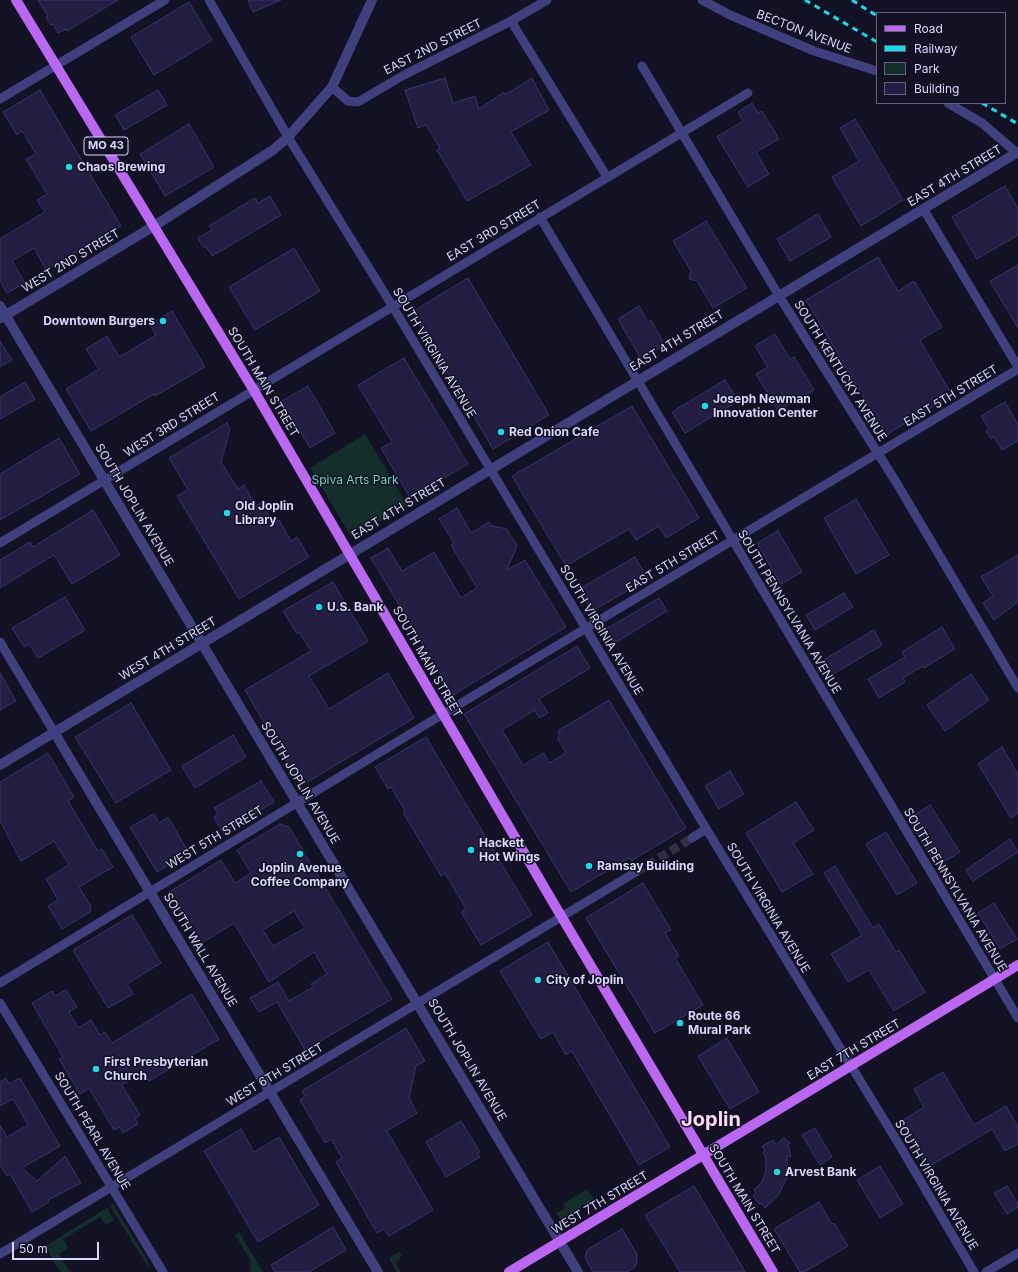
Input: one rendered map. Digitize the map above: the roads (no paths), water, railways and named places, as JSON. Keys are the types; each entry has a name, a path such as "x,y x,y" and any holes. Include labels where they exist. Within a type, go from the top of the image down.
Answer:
{"main road":[{"name":"MO 43","path":"16,0 57,66"},
{"name":"SOUTH MAIN STREET","path":"57,66 253,389 349,555 703,1156 773,1272"},
{"name":"EAST 7TH STREET","path":"703,1156 996,980 1018,965"},
{"name":"WEST 7TH STREET","path":"509,1272 703,1156"}],"street":[{"name":"SOUTH VIRGINIA AVENUE","path":"209,0 288,137 393,306 706,829 852,1067 974,1272"},
{"path":"154,226 273,150 288,137 332,87 372,0"},
{"name":"EAST 2ND STREET","path":"332,87 348,101 358,102 402,76 511,21 547,0"},
{"name":"BECTON AVENUE","path":"702,0 730,16 814,51 876,71"},
{"path":"0,100 160,1"},
{"path":"511,21 607,177"},
{"name":"SOUTH KENTUCKY AVENUE","path":"642,66 780,296 878,454 1018,688"},
{"name":"EAST 3RD STREET","path":"253,389 748,93"},
{"path":"950,104 982,123 1017,153"},
{"name":"EAST 4TH STREET","path":"349,555 1017,153"},
{"path":"924,210 1018,368"},
{"name":"SOUTH PENNSYLVANIA AVENUE","path":"540,218 1018,1018"},
{"name":"WEST 2ND STREET","path":"2,313 154,226"},
{"name":"SOUTH JOPLIN AVENUE","path":"2,313 578,1272"},
{"name":"EAST 5TH STREET","path":"443,714 878,454 1018,368"},
{"name":"WEST 3RD STREET","path":"0,543 253,389"},
{"name":"WEST 4TH STREET","path":"0,765 349,555"},
{"name":"SOUTH WALL AVENUE","path":"0,642 378,1272"},
{"name":"WEST 5TH STREET","path":"0,983 443,714"},
{"path":"692,838 706,829"},
{"name":"WEST 6TH STREET","path":"0,1254 636,872"},
{"name":"SOUTH PEARL AVENUE","path":"0,1003 163,1272"},
{"path":"986,1272 1018,1253"}],"tunnel":[{"path":"636,872 692,838"}],"railway":[{"path":"805,0 876,41"},
{"path":"852,0 876,15"},
{"path":"984,104 1018,124"}],"place":[{"name":"Chaos Brewing","path":"69,167"},
{"name":"Downtown Burgers","path":"163,321"},
{"name":"Joseph Newman Innovation Center","path":"705,406"},
{"name":"Red Onion Cafe","path":"501,432"},
{"name":"Old Joplin Library","path":"227,513"},
{"name":"U.S. Bank","path":"319,607"},
{"name":"Hackett Hot Wings","path":"471,850"},
{"name":"Joplin Avenue Coffee Company","path":"300,854"},
{"name":"Ramsay Building","path":"589,866"},
{"name":"City of Joplin","path":"538,980"},
{"name":"Route 66 Mural Park","path":"680,1023"},
{"name":"First Presbyterian Church","path":"96,1069"},
{"name":"Arvest Bank","path":"777,1172"}],"district":[{"name":"Joplin","path":"711,1120"}],"park label":[{"name":"Spiva Arts Park","path":"355,480"}]}
